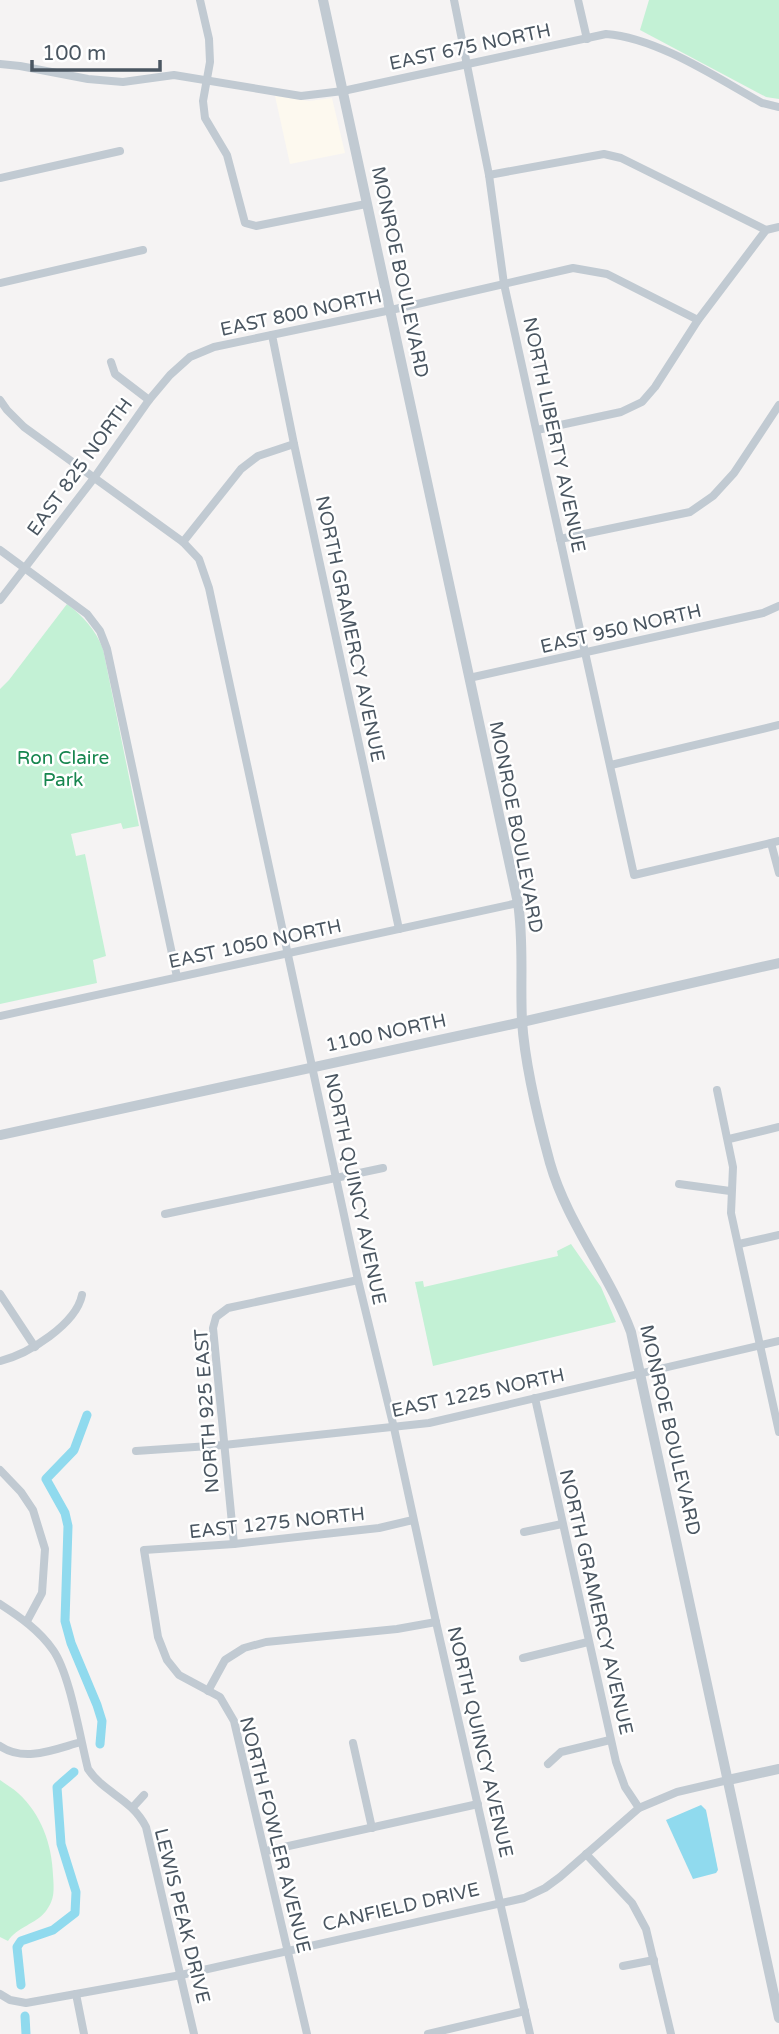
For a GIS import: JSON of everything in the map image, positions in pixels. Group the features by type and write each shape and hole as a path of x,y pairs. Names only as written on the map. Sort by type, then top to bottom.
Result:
{"street":[{"path":"200,0 209,39 210,62 203,101 205,118 232,168 245,223 256,226 366,204"},
{"name":"MONROE BOULEVARD","path":"323,0 518,903 522,928 522,1022 551,1164 569,1212 621,1305 631,1332 779,2018"},
{"name":"NORTH LIBERTY AVENUE","path":"454,0 489,175 504,284 634,875 775,842"},
{"path":"578,0 587,38"},
{"name":"EAST 675 NORTH","path":"0,64 123,82 174,75 300,96 343,91 606,34 626,36 648,43 762,103 779,107"},
{"path":"0,178 120,151"},
{"path":"489,175 604,154 621,158 766,230 779,227"},
{"path":"537,430 621,412 642,401 655,387 698,320 766,230"},
{"path":"0,283 143,250"},
{"name":"EAST 800 NORTH","path":"190,357 214,346 391,310 573,268 607,274 698,320"},
{"name":"NORTH GRAMERCY AVENUE","path":"272,335 399,929"},
{"name":"EAST 825 NORTH","path":"0,600 94,478 149,400 190,357"},
{"path":"111,362 115,374 149,400"},
{"name":"NORTH QUINCY AVENUE","path":"0,400 24,427 183,542 199,559 209,588 358,1280 394,1427 530,2034"},
{"path":"560,539 690,512 713,496 734,473 779,405"},
{"path":"183,542 241,469 258,456 294,444"},
{"path":"0,550 87,614 100,631 107,649 177,977"},
{"name":"EAST 950 NORTH","path":"469,678 763,613 779,606"},
{"path":"611,765 779,725"},
{"path":"775,842 779,873"},
{"name":"EAST 1050 NORTH","path":"0,1016 518,903"},
{"name":"1100 NORTH","path":"0,1135 522,1022 779,963"},
{"path":"718,1090 733,1167 731,1213 779,1432"},
{"path":"729,1139 779,1127"},
{"path":"165,1214 383,1168"},
{"path":"679,1184 730,1191"},
{"path":"739,1244 779,1235"},
{"name":"NORTH 925 EAST","path":"234,1544 213,1328 216,1317 228,1308 358,1280"},
{"path":"0,1294 35,1347"},
{"path":"0,1361 14,1358 35,1347 79,1308 82,1294"},
{"name":"EAST 1225 NORTH","path":"136,1451 224,1445 429,1423 779,1341"},
{"name":"NORTH GRAMERCY AVENUE","path":"535,1398 610,1740 625,1787 639,1808"},
{"path":"0,1470 21,1492 33,1510 45,1549 42,1594 27,1621"},
{"name":"EAST 1275 NORTH","path":"144,1550 234,1544 379,1528 413,1520"},
{"path":"524,1532 562,1524"},
{"name":"NORTH FOWLER AVENUE","path":"144,1550 158,1637 167,1660 180,1675 220,1697 234,1721 307,2034"},
{"name":"LEWIS PEAK DRIVE","path":"0,1604 27,1621 54,1652 64,1674 88,1769 96,1781 133,1807 146,1827 194,2034"},
{"path":"208,1691 225,1660 244,1648 266,1642 397,1629 436,1622"},
{"path":"523,1658 589,1642"},
{"path":"548,1764 561,1752 610,1740"},
{"path":"0,1746 19,1754 33,1755 81,1742"},
{"path":"353,1743 372,1828"},
{"name":"CANFIELD DRIVE","path":"0,1994 10,2000 26,2003 181,1975 524,1898 545,1888 639,1808 677,1792 779,1769"},
{"path":"133,1807 144,1795"},
{"path":"266,1852 478,1804"},
{"path":"586,1854 632,1903 646,1929 671,2034"},
{"path":"623,1966 654,1960"},
{"path":"76,1994 84,2034"},
{"path":"428,2034 525,2011"}],"shaded area":[{"path":"275,96 309,101 332,98 345,153 290,164"}],"green space":[{"path":"649,0 779,0 779,99 766,97 640,30"},
{"name":"Ron Claire Park","path":"67,604 88,624 103,649 139,826 123,829 121,823 71,834 76,856 85,854 106,956 93,960 97,983 0,1004 0,689"},
{"path":"571,1244 601,1287 616,1322 433,1366 415,1282 423,1281 424,1287 558,1256 557,1251"},
{"path":"0,1780 26,1801 44,1830 52,1863 54,1890 46,1911 16,1932 8,1941 0,1937"}],"water":[{"path":"701,1805 706,1810 718,1870 716,1873 693,1879 666,1820"}],"waterway":[{"path":"87,1415 74,1450 46,1479 65,1513 68,1526 65,1621 102,1721 100,1744"},
{"path":"21,1985 17,1947 21,1941 53,1930 75,1913 76,1892 61,1844 57,1787 74,1772"},
{"path":"25,2016 26,2034"}]}
